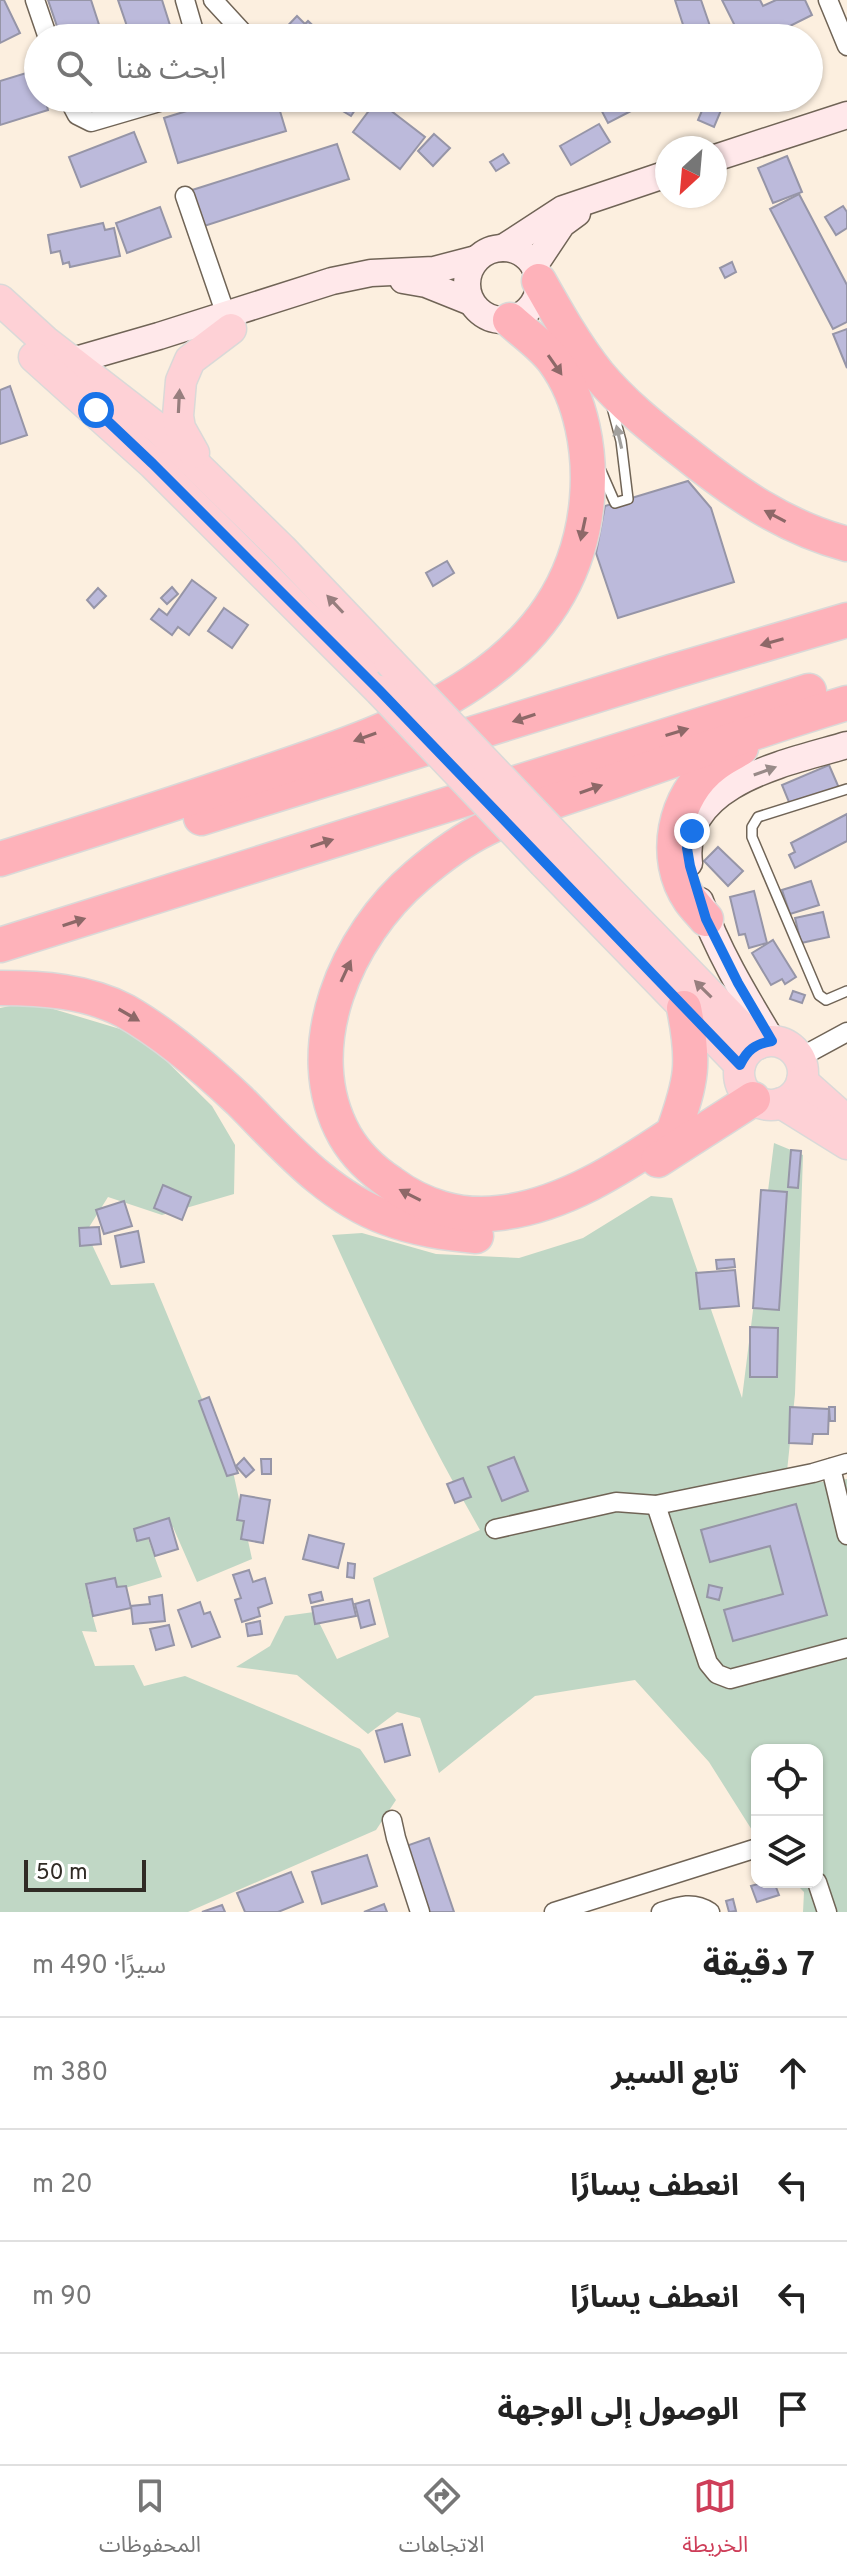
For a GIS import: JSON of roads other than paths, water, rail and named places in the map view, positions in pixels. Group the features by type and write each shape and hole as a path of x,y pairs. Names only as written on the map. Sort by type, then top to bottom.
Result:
{"highway":[{"path":"537,274 566,329 605,381 641,418 732,490 800,529 847,544"},
{"path":"0,859 167,807 382,731 436,706 476,682 507,658 538,626 552,608 570,573 582,535 588,468 581,424 567,383 553,359 510,320"},
{"path":"0,878 318,784 671,672 847,620"},
{"path":"0,945 847,680"},
{"path":"757,1072 673,1133 582,1188 533,1206 499,1213 471,1214 446,1211 406,1194 366,1164 345,1137 333,1110 326,1070 328,1028 341,982 376,917 414,878 440,857 486,828 847,703"},
{"path":"706,919 689,898 678,871 673,841 681,809 697,782 714,765 783,723"},
{"path":"0,988 43,988 87,997 123,1010 209,1072 310,1170 342,1194 384,1217 424,1230 492,1236 525,1231 563,1218 600,1197 757,1072"},
{"path":"673,1133 690,1082 690,1041 684,1008"}],"main road":[{"path":"0,300 153,464 380,691 552,852 757,1072 798,1091 800,1069"},
{"path":"204,473 180,428 178,392 190,360 229,322"},
{"path":"0,326 160,430 282,549 389,661 684,1008 847,1144"},
{"path":"757,1072 792,1049 800,1069 847,1121"}],"street":[{"path":"35,0 43,24"},
{"path":"185,0 192,24"},
{"path":"213,0 235,24"},
{"path":"828,0 847,46"},
{"path":"75,112 91,122 125,112"},
{"path":"727,154 847,115"},
{"path":"229,322 351,277 434,270 476,259 488,251 503,248 563,209 655,178"},
{"path":"185,196 229,322"},
{"path":"66,370 373,282 410,280 471,302 487,317 510,320 524,314 534,303 537,274 562,224 591,200"},
{"path":"503,248 524,255 537,274"},
{"path":"471,302 467,280 476,259"},
{"path":"757,1072 738,983 706,919 687,848 698,820 713,799 741,780 847,745"},
{"path":"800,1069 847,1032"},
{"path":"495,1529 609,1503 623,1501 656,1505 839,1465 847,1535"},
{"path":"656,1505 708,1663 717,1674 730,1679 847,1648"},
{"path":"392,1820 420,1912"},
{"path":"554,1912 751,1850"},
{"path":"819,1888 827,1912"},
{"path":"661,1912 684,1904 702,1906 710,1912"}],"lane":[{"path":"581,424 615,503 628,499 621,441 605,381"},
{"path":"847,789 758,817 752,827 752,837 819,995 826,1000 847,991"}]}
